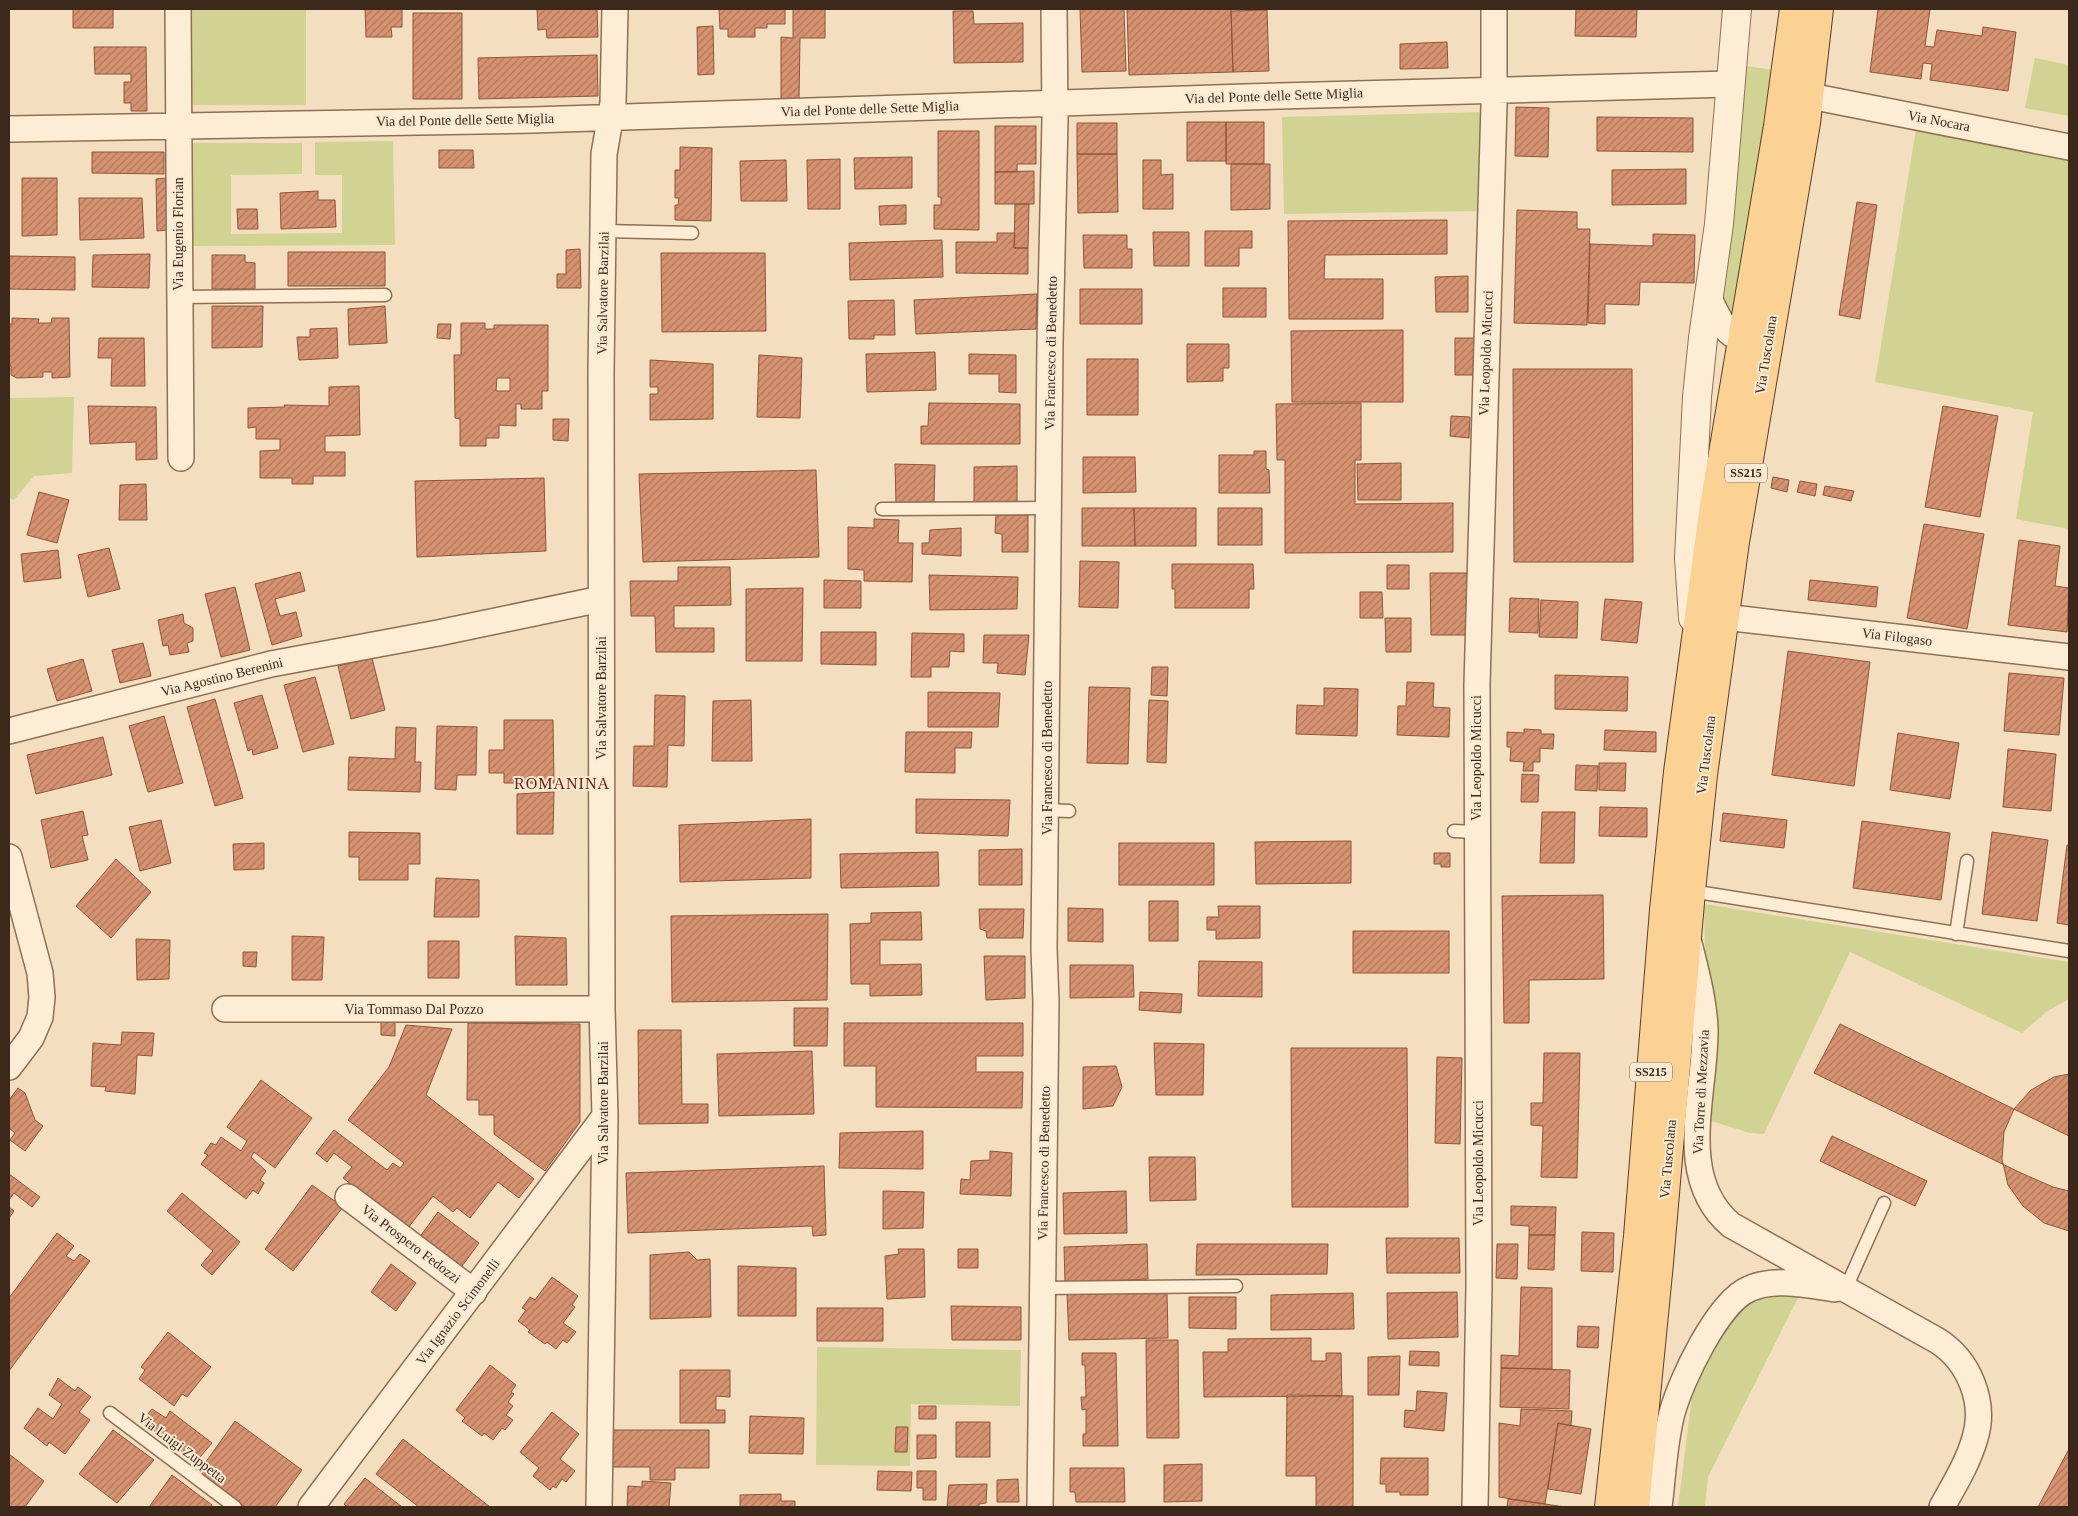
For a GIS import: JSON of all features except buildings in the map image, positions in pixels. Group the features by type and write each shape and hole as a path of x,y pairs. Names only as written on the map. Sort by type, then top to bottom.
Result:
{"main road":[{"name":"Via Tuscolana","path":"1609,1507 1638,1236 1664,910 1678,772 1713,513 1785,85 1794,9"},
{"name":"Via Tuscolana","path":"1635,1507 1703,775 1724,617 1810,96 1819,9"}],"street":[{"name":"Via Eugenio Florian","path":"178,9 181,458"},
{"name":"Via Salvatore Barzilai","path":"599,1507 605,1116 602,1009 601,373 604,154 611,117 616,9"},
{"name":"Via Francesco di Benedetto","path":"1040,1507 1042,1288 1058,810 1048,508 1055,104 1054,9"},
{"name":"Via Leopoldo Micucci","path":"1474,1507 1479,1286 1465,832 1477,684 1494,9"},
{"name":"Via Tuscolana","path":"1695,637 1689,548 1697,397 1702,338 1719,224 1737,9"},
{"name":"Via del Ponte delle Sette Miglia","path":"9,128 611,117 1730,84"},
{"name":"Via Nocara","path":"1810,96 2069,147"},
{"path":"1709,298 1725,328 1735,336 1743,338 1759,334 1771,326"},
{"name":"Via Agostino Berenini","path":"9,731 263,666 438,633 601,598"},
{"name":"Via Filogaso","path":"1724,617 2069,657"},
{"path":"9,857 38,968 42,997 40,1017 34,1033 26,1047 9,1067"},
{"name":"Via Torre di Mezzavia","path":"1688,938 1700,986 1704,1018 1704,1063 1696,1147 1700,1173 1707,1195 1714,1208 1731,1225 1845,1290 1919,1329 1948,1347 1962,1362 1971,1380 1978,1413 1976,1437 1968,1459 1942,1507"},
{"name":"Via Tommaso Dal Pozzo","path":"225,1009 602,1009"},
{"name":"Via Ignazio Scimonelli","path":"311,1507 605,1116"},
{"name":"Via Prospero Fedozzi","path":"348,1197 474,1292"},
{"name":"Via Torre di Mezzavia","path":"1660,1507 1672,1412 1701,1347 1725,1307 1740,1293 1764,1284 1807,1285 1845,1290"}],"lane":[{"path":"604,231 692,233"},
{"path":"179,297 385,295"},
{"path":"882,510 1048,508"},
{"path":"1956,934 1968,861"},
{"path":"1691,891 2069,952"},
{"path":"1845,1290 1884,1203"},
{"path":"1042,1288 1236,1286"},
{"name":"Via Luigi Zuppetta","path":"110,1413 235,1507"}],"green space":[{"path":"191,9 306,9 306,105 192,105"},
{"path":"2035,58 2069,65 2069,116 2025,108"},
{"path":"1746,66 1774,70 1735,322 1725,308 1724,297"},
{"path":"1482,112 1479,211 1284,214 1282,117"},
{"path":"1916,129 2069,160 2069,529 2016,519 2033,412 1875,382"},
{"path":"393,141 395,245 184,246 183,143 302,143 302,174 231,175 231,234 342,233 342,175 315,175 315,142"},
{"path":"74,397 72,473 34,476 14,500 9,498 9,398"},
{"path":"1704,904 2069,962 2069,999 2046,1012 2022,1033 1850,952 1764,1134 1750,1133 1708,1120"},
{"path":"1764,1293 1799,1296 1708,1477 1705,1507 1678,1507 1692,1395 1711,1350 1734,1308"},
{"path":"817,1347 1021,1350 1020,1406 911,1404 910,1466 816,1465","holes":["896,1427 908,1428 907,1452 895,1452"]}],"district":[{"name":"ROMANINA","path":"562,783"}]}
